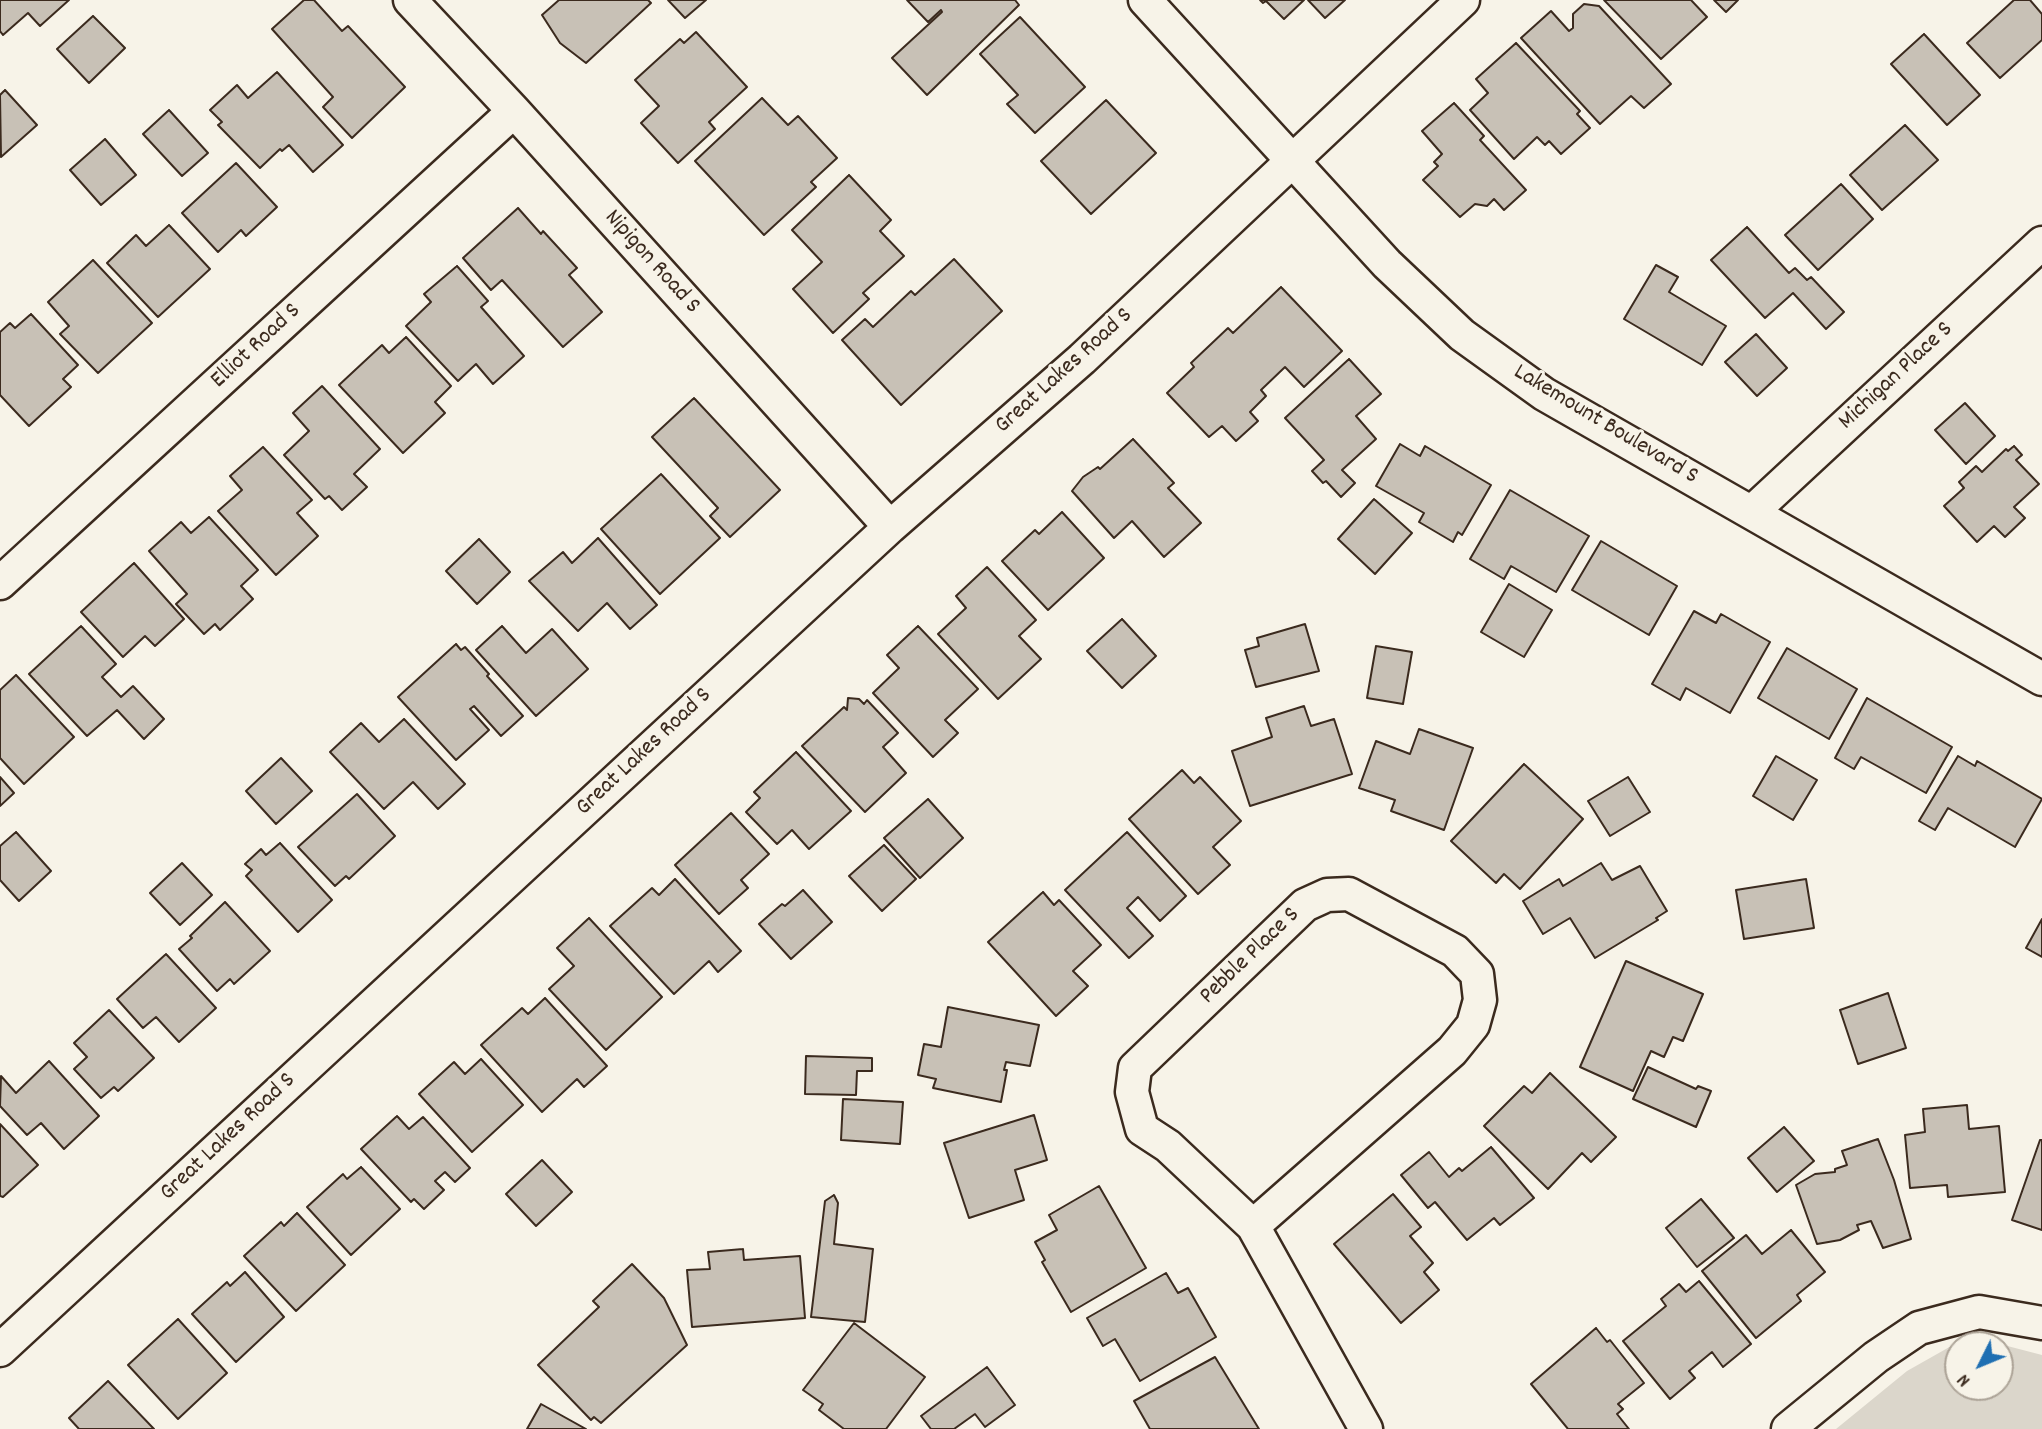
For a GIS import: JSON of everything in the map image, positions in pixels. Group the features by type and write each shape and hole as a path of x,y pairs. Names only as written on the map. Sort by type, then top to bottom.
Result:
{"street":[{"name":"Nipigon Road S","path":"410,0 514,111 890,527"},
{"name":"Lakemount Boulevard S","path":"1145,0 1387,264 1462,335 1544,394 2042,679"},
{"name":"Great Lakes Road S","path":"0,1350 890,527 1082,359 1463,0"},
{"name":"Elliot Road S","path":"0,583 514,111"},
{"name":"Michigan Place S","path":"1752,512 2042,243"},
{"name":"Pebble Place S","path":"1253,1226 1452,1051 1473,1025 1480,1000 1477,974 1462,958 1455,951 1349,894 1327,895 1305,905 1135,1068 1132,1092 1142,1129 1168,1146 1253,1226 1366,1429"},
{"path":"1788,1429 1876,1357 1919,1328 1979,1312 2042,1323"}],"shaded area":[{"path":"2014,1348 2042,1355 2042,1429 1836,1429 1907,1371 1944,1350 1944,1401 2014,1401"}],"building":[{"path":"0,0 69,0 40,26 28,13 3,35 0,31"},
{"path":"304,0 314,0 342,31 348,26 405,87 352,138 323,107 333,97 272,29"},
{"path":"559,0 648,0 651,3 586,63 560,43 542,15"},
{"path":"668,0 706,0 685,18"},
{"path":"907,0 1015,0 1019,5 927,95 892,58 942,12 941,10 928,22"},
{"path":"1260,0 1304,0 1284,19 1266,1 1263,3"},
{"path":"1308,0 1345,0 1325,18"},
{"path":"1604,0 1691,0 1707,17 1661,59"},
{"path":"1714,0 1738,0 1726,12"},
{"path":"2014,0 2030,0 2042,14 2042,40 2000,78 1967,43"},
{"path":"1584,4 1599,6 1671,84 1644,108 1631,96 1600,124 1521,38 1551,11 1569,31 1573,28 1573,14"},
{"path":"93,16 125,48 89,83 57,49"},
{"path":"1020,17 1085,87 1035,133 1007,104 1018,95 980,54"},
{"path":"696,32 747,87 709,122 715,129 678,163 641,123 659,106 635,80 680,39 684,43"},
{"path":"1924,34 1980,95 1947,125 1891,64"},
{"path":"1516,43 1580,111 1577,114 1590,128 1561,154 1549,141 1545,145 1537,137 1514,159 1470,110 1488,93 1476,79"},
{"path":"277,72 343,145 313,172 289,145 282,151 280,149 260,168 218,125 222,122 210,110 237,85 248,98"},
{"path":"5,90 37,125 1,157 0,95"},
{"path":"762,98 788,125 798,116 837,158 811,182 816,187 764,235 695,161"},
{"path":"1106,100 1156,153 1091,214 1041,161"},
{"path":"1454,103 1484,136 1480,140 1526,190 1504,210 1494,199 1487,206 1475,204 1460,217 1423,180 1438,166 1434,162 1442,154 1422,131"},
{"path":"169,110 208,153 182,176 143,134"},
{"path":"1905,125 1938,160 1882,210 1850,175"},
{"path":"105,139 136,175 101,205 70,170"},
{"path":"236,163 277,207 246,236 241,230 218,252 182,213"},
{"path":"849,175 891,220 880,231 904,256 863,293 869,299 833,333 793,289 822,262 792,230"},
{"path":"1841,184 1873,219 1818,270 1785,235"},
{"path":"518,208 577,268 569,275 602,312 563,347 502,280 491,290 463,258"},
{"path":"169,225 210,269 158,317 107,263 136,235 146,246"},
{"path":"1747,227 1789,273 1795,268 1807,280 1811,277 1844,312 1826,329 1793,293 1765,318 1711,260"},
{"path":"954,259 1002,311 901,405 842,340 865,319 873,327 911,291 915,295"},
{"path":"93,260 152,323 98,373 60,334 69,326 48,302"},
{"path":"1656,265 1678,277 1669,292 1726,326 1702,365 1624,319"},
{"path":"457,266 488,301 481,307 524,356 493,384 476,364 458,381 406,326 431,302 424,294"},
{"path":"1281,287 1342,351 1304,387 1285,367 1261,390 1266,396 1250,412 1258,421 1236,441 1222,426 1209,437 1167,393 1194,367 1191,363 1228,328 1233,333"},
{"path":"31,314 78,365 63,379 71,387 29,426 0,395 0,332 10,323 15,328"},
{"path":"1756,334 1787,368 1757,396 1725,362"},
{"path":"406,337 451,386 435,402 445,413 403,453 339,385 382,345 389,353"},
{"path":"1349,359 1381,394 1356,416 1376,439 1342,470 1355,483 1341,497 1312,471 1324,460 1285,418"},
{"path":"322,386 380,449 354,474 367,487 342,510 329,496 325,499 284,455 309,431 293,413"},
{"path":"694,398 780,490 730,537 710,516 718,508 652,437"},
{"path":"1965,403 1995,436 1966,464 1935,430"},
{"path":"1133,439 1174,483 1168,488 1201,523 1164,557 1132,521 1114,538 1072,491 1083,477 1098,467 1100,469"},
{"path":"1400,444 1420,456 1425,446 1491,485 1462,535 1458,532 1453,542 1419,522 1424,513 1376,486"},
{"path":"2014,446 2022,455 2016,460 2039,484 2014,507 2025,518 2005,537 1994,526 1977,542 1944,506 1964,488 1959,482 1976,466 1982,472 2006,449 2008,451"},
{"path":"263,447 312,500 297,513 318,536 276,575 218,511 242,490 230,476"},
{"path":"661,474 720,538 660,594 601,529"},
{"path":"1510,490 1589,536 1556,592 1511,566 1504,579 1470,559"},
{"path":"1374,499 1412,533 1375,574 1338,539"},
{"path":"1062,512 1104,558 1048,610 1002,561 1035,530 1039,534"},
{"path":"209,517 258,570 241,586 253,599 220,630 215,624 204,634 176,604 187,594 149,551 181,522 191,533"},
{"path":"598,538 657,605 630,629 607,603 578,631 529,581 563,552 572,563"},
{"path":"479,539 510,572 477,604 446,571"},
{"path":"1601,541 1677,586 1649,635 1572,590"},
{"path":"134,563 184,619 155,646 145,636 123,657 81,612"},
{"path":"987,567 1036,620 1019,636 1041,659 998,699 938,634 966,608 956,596"},
{"path":"1509,584 1552,610 1524,657 1481,632"},
{"path":"1694,611 1716,623 1721,614 1770,642 1730,713 1686,688 1680,700 1652,684"},
{"path":"1122,619 1156,656 1122,688 1087,651"},
{"path":"1305,624 1319,671 1256,687 1245,650 1259,646 1257,638"},
{"path":"81,626 116,664 102,677 121,697 133,686 164,719 144,739 117,710 87,736 29,674"},
{"path":"502,626 526,653 552,629 588,669 536,716 476,650"},
{"path":"918,626 978,689 945,720 958,733 933,757 873,693 899,668 887,655"},
{"path":"456,644 461,650 465,647 523,716 501,736 474,706 470,709 489,730 456,760 398,697"},
{"path":"1376,646 1412,652 1403,704 1367,698"},
{"path":"1787,648 1857,689 1829,739 1758,698"},
{"path":"16,675 74,737 24,784 0,758 0,690"},
{"path":"848,698 859,699 864,704 867,700 898,733 883,747 906,773 865,812 802,746 844,707 847,710"},
{"path":"1867,698 1952,747 1926,793 1861,757 1854,769 1835,758"},
{"path":"1304,706 1311,726 1334,719 1352,774 1250,806 1232,751 1272,737 1266,718"},
{"path":"404,719 465,784 438,809 413,782 384,809 330,752 361,723 379,742"},
{"path":"1419,729 1473,748 1444,830 1391,811 1395,800 1359,788 1376,741 1410,754"},
{"path":"796,752 851,811 809,849 792,830 777,844 746,812 760,798 754,792"},
{"path":"1776,756 1817,780 1793,820 1753,796"},
{"path":"1958,756 1975,766 1977,761 2042,799 2015,847 1948,808 1935,830 1919,821"},
{"path":"281,758 312,791 276,824 246,791"},
{"path":"1524,764 1583,819 1520,889 1504,874 1496,883 1451,841"},
{"path":"1182,770 1194,783 1200,777 1241,821 1213,847 1230,865 1198,894 1129,819"},
{"path":"0,777 14,793 0,806"},
{"path":"1628,777 1650,812 1610,836 1588,801"},
{"path":"357,794 395,836 349,879 346,876 335,886 298,847"},
{"path":"928,799 963,838 920,878 884,838"},
{"path":"731,813 769,854 741,880 748,888 719,914 675,865"},
{"path":"16,832 51,871 19,901 0,880 0,846"},
{"path":"1127,832 1186,896 1160,921 1138,897 1127,908 1153,936 1129,958 1065,890"},
{"path":"280,843 332,900 298,932 246,876 252,870 245,864 261,849 266,855"},
{"path":"884,845 916,879 882,911 849,876"},
{"path":"182,863 212,895 180,925 150,893"},
{"path":"1601,863 1612,880 1640,866 1667,911 1656,918 1658,920 1595,958 1570,918 1543,934 1523,901 1559,879 1563,886"},
{"path":"675,879 741,951 718,972 709,961 674,994 610,926 652,888 659,895"},
{"path":"1806,879 1814,928 1744,939 1736,890"},
{"path":"803,890 832,922 791,959 759,924"},
{"path":"1043,892 1054,905 1059,900 1101,945 1073,971 1088,986 1056,1016 988,942"},
{"path":"225,902 270,951 234,984 230,979 217,991 179,949"},
{"path":"589,918 662,997 606,1050 549,989 574,966 557,948"},
{"path":"2042,919 2042,957 2026,948"},
{"path":"166,954 216,1008 179,1042 156,1017 143,1028 117,999"},
{"path":"1626,961 1703,994 1683,1041 1673,1037 1664,1057 1651,1051 1633,1091 1580,1067"},
{"path":"1888,993 1906,1048 1858,1064 1840,1010"},
{"path":"545,998 607,1066 584,1087 577,1079 542,1112 481,1045 522,1008 528,1014"},
{"path":"948,1007 1039,1025 1030,1066 1006,1062 1001,1102 933,1088 936,1079 918,1075 924,1044 941,1047"},
{"path":"109,1010 154,1058 118,1091 114,1087 101,1098 74,1069 87,1057 74,1043"},
{"path":"806,1056 872,1058 872,1071 857,1071 856,1095 805,1094"},
{"path":"481,1059 523,1105 472,1152 419,1094 454,1062 465,1074"},
{"path":"49,1061 99,1116 64,1149 41,1123 27,1135 0,1106 1,1076 16,1093"},
{"path":"1648,1067 1696,1089 1698,1086 1711,1091 1696,1127 1633,1099"},
{"path":"1550,1073 1616,1137 1591,1162 1582,1153 1548,1189 1484,1126 1524,1086 1532,1093"},
{"path":"843,1099 903,1102 900,1144 841,1140"},
{"path":"1967,1105 1969,1129 1999,1126 2005,1192 1948,1197 1947,1185 1910,1188 1905,1135 1925,1132 1923,1109"},
{"path":"1034,1115 1047,1160 1015,1170 1024,1200 969,1218 944,1143"},
{"path":"397,1116 409,1129 423,1117 470,1168 455,1182 445,1172 435,1181 444,1190 424,1209 414,1199 411,1202 361,1149"},
{"path":"0,1124 38,1165 3,1197 0,1196"},
{"path":"1784,1127 1814,1161 1777,1192 1748,1158"},
{"path":"1878,1139 1894,1180 1911,1239 1883,1248 1871,1221 1857,1225 1859,1230 1840,1240 1817,1244 1796,1185 1815,1174 1835,1172 1835,1169 1847,1165 1842,1151"},
{"path":"2042,1140 2042,1230 2012,1220"},
{"path":"1491,1147 1534,1198 1500,1225 1494,1218 1467,1240 1435,1202 1428,1208 1401,1175 1429,1152 1449,1177 1459,1168 1462,1171"},
{"path":"542,1160 572,1192 536,1226 506,1194"},
{"path":"361,1167 400,1209 351,1255 307,1207 343,1174 347,1179"},
{"path":"1099,1186 1146,1268 1071,1312 1042,1262 1045,1260 1035,1242 1057,1230 1049,1215"},
{"path":"1393,1194 1421,1227 1410,1236 1433,1263 1424,1272 1439,1290 1401,1323 1334,1244"},
{"path":"834,1195 838,1203 834,1244 873,1249 865,1322 811,1317 825,1201"},
{"path":"1701,1199 1734,1238 1697,1267 1666,1228"},
{"path":"297,1213 345,1265 296,1311 244,1256 281,1222 284,1226"},
{"path":"1791,1230 1825,1272 1797,1295 1801,1301 1756,1338 1702,1271 1746,1235 1762,1254"},
{"path":"743,1249 744,1260 800,1256 805,1318 692,1327 687,1270 710,1269 708,1252"},
{"path":"632,1264 664,1298 687,1345 601,1423 594,1417 591,1420 538,1365 599,1307 593,1301"},
{"path":"245,1272 284,1317 236,1362 192,1314 227,1282 230,1286"},
{"path":"1166,1273 1178,1293 1188,1288 1216,1337 1140,1381 1115,1339 1103,1346 1087,1318"},
{"path":"1699,1281 1751,1344 1723,1367 1712,1352 1689,1371 1695,1378 1670,1399 1623,1341 1666,1306 1661,1299 1679,1284 1686,1292"},
{"path":"178,1319 227,1373 178,1419 128,1365"},
{"path":"854,1323 925,1377 886,1429 844,1429 819,1410 823,1404 803,1390"},
{"path":"1596,1328 1607,1342 1610,1340 1644,1383 1618,1404 1623,1409 1617,1414 1629,1429 1568,1429 1531,1384"},
{"path":"1215,1357 1259,1429 1150,1429 1134,1401"},
{"path":"987,1367 1015,1405 985,1427 975,1414 954,1429 931,1429 921,1416"},
{"path":"108,1381 154,1429 79,1429 69,1418"},
{"path":"541,1404 586,1429 527,1429"}]}
